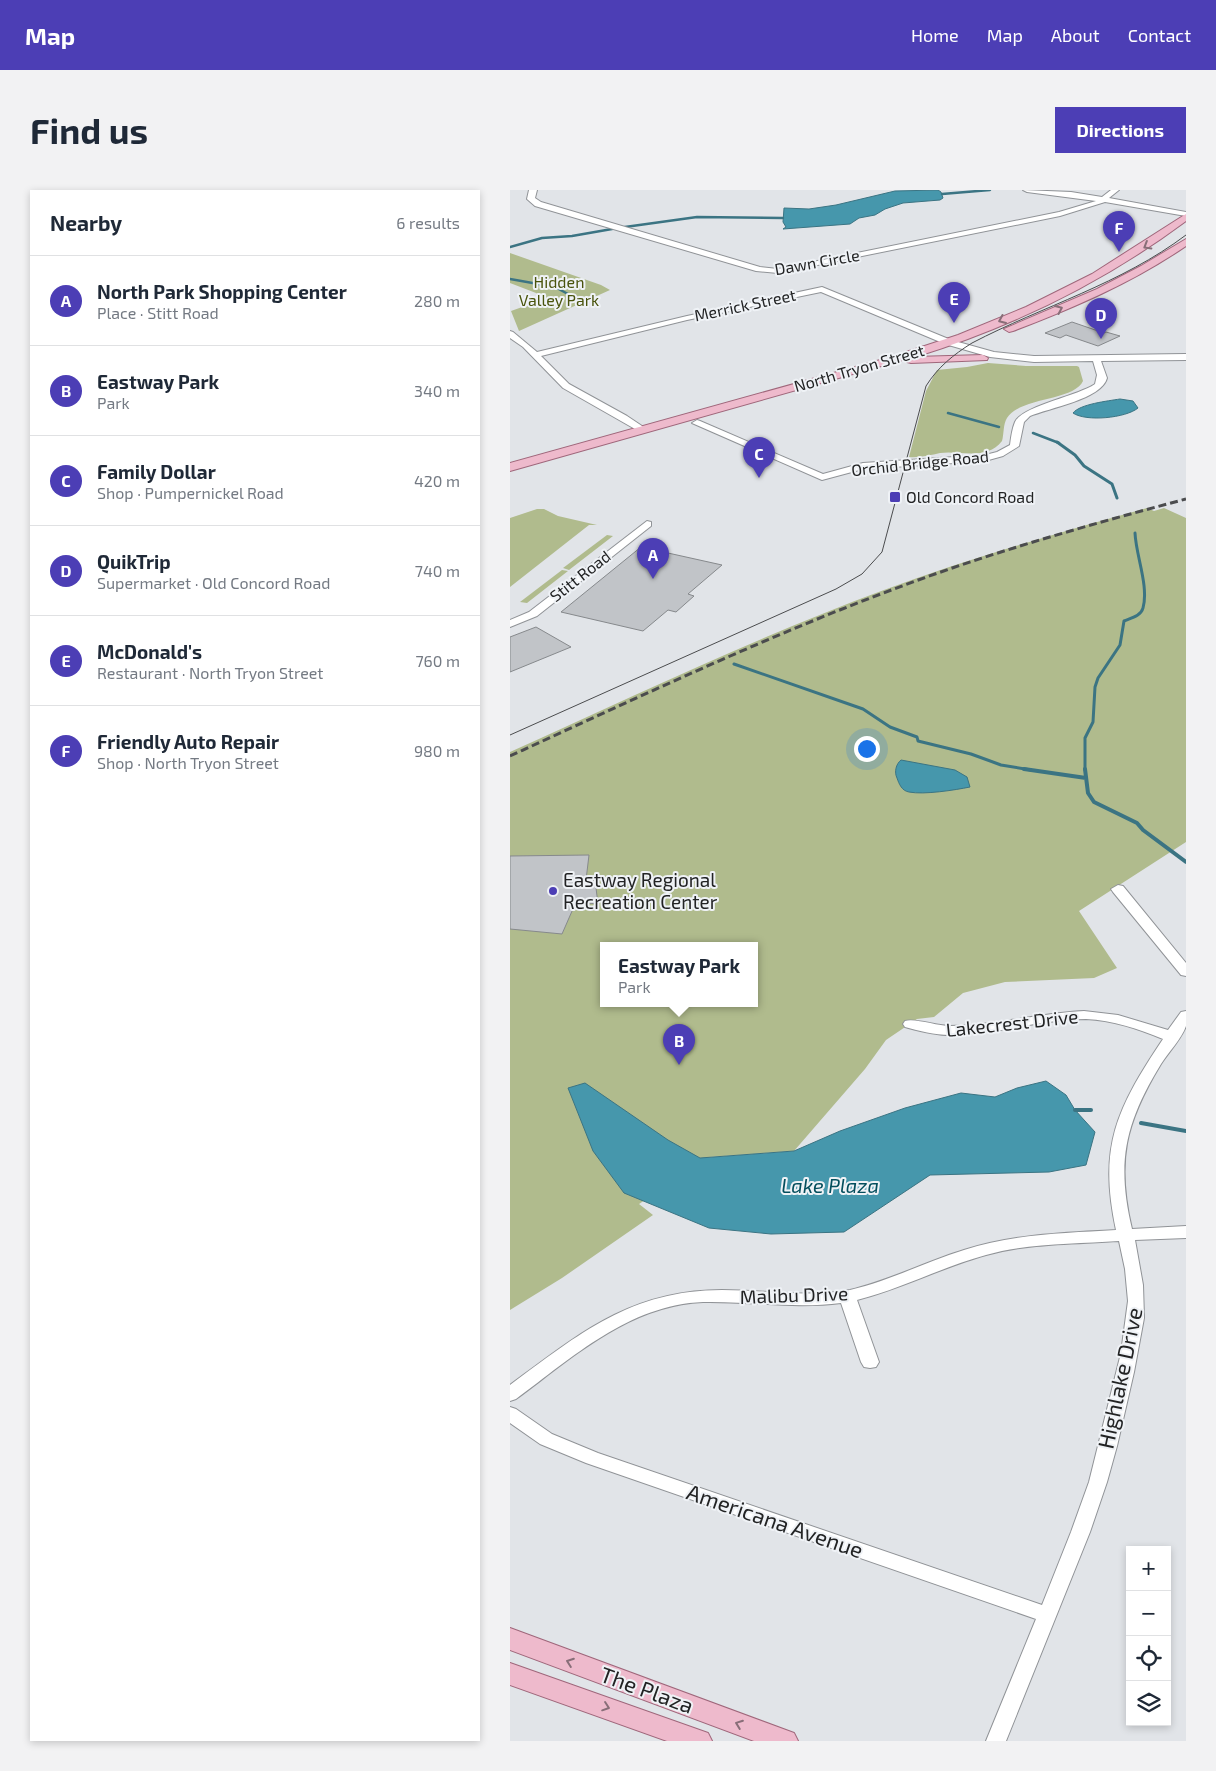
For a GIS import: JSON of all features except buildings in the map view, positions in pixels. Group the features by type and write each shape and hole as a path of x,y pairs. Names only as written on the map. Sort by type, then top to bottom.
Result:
{"main road":[{"name":"North Tryon Street","path":"510,467 868,366 957,345 1000,321 1105,272 1156,241 1186,216"},
{"name":"North Tryon Street","path":"510,478 911,360 1042,316 1128,278 1186,242"},
{"path":"911,360 983,358"},
{"path":"580,457 637,436 642,430"},
{"name":"The Plaza","path":"510,1639 784,1741"},
{"name":"The Plaza","path":"510,1674 699,1741"}],"street":[{"name":"Dawn Circle","path":"533,190 531,199 538,204 753,268 773,271 1060,214 1104,200 1115,190"},
{"path":"1027,190 1070,194 1186,216"},
{"name":"Merrick Street","path":"535,355 687,318 822,289 957,345"},
{"path":"510,334 525,344 553,376 566,387 607,410 616,412 642,430"},
{"path":"957,345 983,358 1028,363 1186,356"},
{"path":"957,345 1017,359 1092,360"},
{"path":"1080,395 1092,386 1092,360"},
{"name":"Orchid Bridge Road","path":"697,423 822,477 859,467 974,459 997,455 1015,444 1020,421 1025,415 1091,392 1101,384 1102,378 1092,360"},
{"path":"607,410 609,414 628,427 629,430 626,434"},
{"name":"Stitt Road","path":"510,624 537,610 647,524"},
{"path":"1118,889 1186,972"},
{"name":"Lakecrest Drive","path":"910,1024 930,1030 950,1032 1059,1016 1089,1015 1108,1017 1172,1037"},
{"name":"Highlake Drive","path":"996,1741 1070,1560 1097,1482 1133,1333 1136,1294 1135,1277 1116,1189 1115,1173 1119,1137 1125,1117 1141,1083 1186,1015"},
{"name":"Malibu Drive","path":"510,1394 612,1323 651,1305 682,1298 798,1300 847,1296 897,1282 948,1262 1003,1245 1186,1232"},
{"path":"847,1296 870,1362"},
{"name":"Americana Avenue","path":"510,1414 546,1439 592,1458 1047,1614"}],"green space":[{"name":"Hidden Valley Park","path":"510,253 601,285 610,290 519,331 511,311 542,300 536,293 510,283"},
{"path":"988,363 1026,366 1077,366 1083,381 1078,387 1069,392 1034,402 1014,411 1006,420 1002,441 989,451 981,453 948,452 921,457 909,457 926,391 937,370"},
{"path":"1147,508 1154,511 1164,508 1186,518 1186,842 1079,911 1117,968 1094,978 1005,982 963,993 934,1017 917,1019 886,1040 865,1069 794,1151 710,1157 639,1204 653,1215 562,1278 510,1310 510,752 789,627 884,590 1014,546"},
{"path":"537,509 544,509 558,516 597,525 589,525 510,587 510,518"},
{"path":"607,535 613,536 569,570 563,568"},
{"path":"562,570 568,571 527,603 520,602"}],"water":[{"path":"938,190 943,198 940,200 903,203 885,209 875,215 859,218 850,224 783,229 786,227 783,222 784,208 809,209 836,205 895,191"},
{"path":"1120,399 1133,401 1138,408 1125,414 1106,418 1079,416 1073,413 1088,405"},
{"path":"901,760 955,770 967,777 970,787 931,793 907,791 900,785 896,776 897,766"},
{"name":"Lake Plaza","path":"1046,1081 1066,1095 1075,1110 1095,1132 1086,1165 1049,1172 930,1175 844,1232 771,1234 709,1228 624,1193 593,1151 568,1088 585,1083 668,1140 700,1158 794,1151 840,1131 905,1108 961,1093 995,1097 1017,1088"}],"waterway":[{"path":"942,194 990,190"},
{"path":"625,227 697,217 783,218"},
{"path":"510,247 542,238 572,236 612,229"},
{"path":"510,279 555,287 579,300"},
{"path":"948,413 999,427"},
{"path":"1033,433 1058,442"},
{"path":"1058,442 1075,455 1084,466 1112,484 1117,498"},
{"path":"1085,769 1085,738 1093,722 1095,687 1098,678 1120,645 1124,621 1138,615 1143,608 1144,590 1135,533"},
{"path":"734,664 863,709 890,727 917,737 918,741 971,754 1001,765 1031,770"},
{"path":"1024,769 1086,778"},
{"path":"1085,769 1088,793 1094,802 1137,823 1143,830 1186,862"},
{"path":"1075,1110 1091,1110"},
{"path":"1141,1123 1186,1131"}],"tram line":[{"path":"510,735 836,589 862,574 882,552 926,386 941,367 972,343 1108,281 1161,252 1186,235"}],"railway":[{"path":"510,756 748,648 894,589 966,563 1039,540 1186,499"}],"place":[{"name":"Friendly Auto Repair","path":"1119,252"},
{"name":"McDonald's","path":"954,323"},
{"name":"QuikTrip","path":"1101,339"},
{"name":"Family Dollar","path":"759,478"},
{"name":"Old Concord Road","path":"895,497"},
{"name":"North Park Shopping Center","path":"653,579"},
{"name":"Eastway Regional Recreation Center","path":"553,891"},
{"name":"Eastway Park","path":"679,1065"}]}
